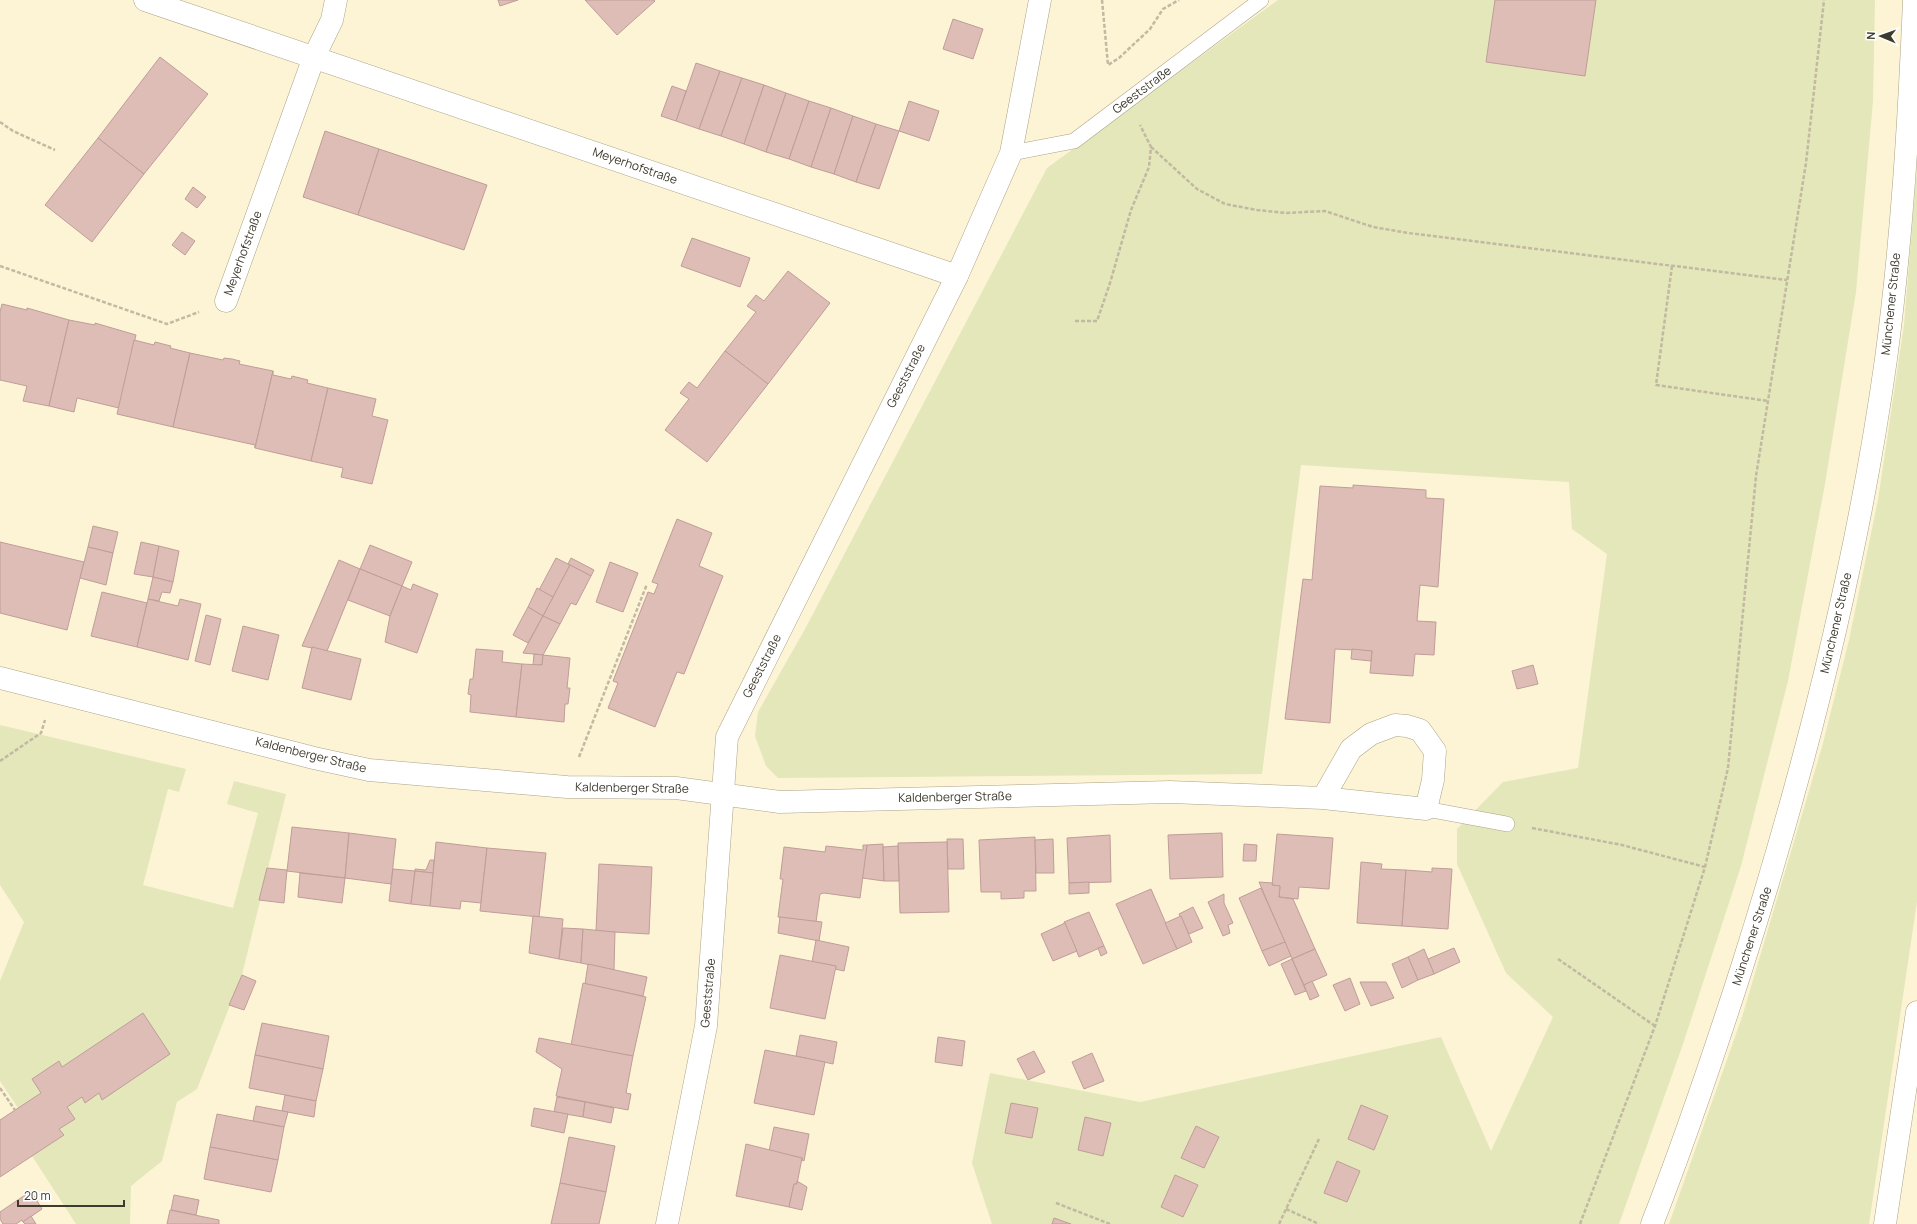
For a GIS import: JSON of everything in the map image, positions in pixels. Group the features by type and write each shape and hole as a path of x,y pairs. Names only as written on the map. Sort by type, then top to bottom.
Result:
{"main road":[{"name":"Meyerhofstraße","path":"145,0 957,276"},
{"path":"314,57 332,20 336,0"},
{"name":"Geeststraße","path":"667,1224 706,1026 726,737 957,276 1011,153 1040,0"},
{"name":"Münchener Straße","path":"1652,1224 1675,1165 1716,1047 1770,880 1801,769 1834,637 1862,499 1886,359 1909,127 1914,0"},
{"name":"Meyerhofstraße","path":"226,301 314,57"},
{"name":"Kaldenberger Straße","path":"0,678 314,758 369,770 567,787 676,788 780,802 1170,792 1323,798 1426,809"},
{"path":"1323,798 1350,749 1371,734 1394,725 1407,726 1420,730 1435,751 1433,780 1426,809"},
{"path":"1885,1224 1917,1012"}],"lane":[{"name":"Geeststraße","path":"1011,153 1074,141 1262,0"},
{"path":"1426,809 1507,824"}],"path":[{"path":"1102,0 1108,65 1119,58 1150,29 1164,10 1179,0"},
{"path":"1580,1224 1655,1026 1705,867 1728,768 1756,476 1806,164 1824,0"},
{"path":"1124,104 1138,122 1151,147 1197,189 1225,204 1257,210 1286,213 1325,211 1374,227 1408,233 1787,280"},
{"path":"0,122 13,131 55,150"},
{"path":"1075,321 1097,321 1110,283 1131,210 1148,167 1151,147"},
{"name":"Meyerhofstraße","path":"0,266 167,324 226,301"},
{"path":"1672,266 1656,385 1768,401"},
{"path":"567,787 647,584"},
{"path":"0,761 41,733 53,691"},
{"path":"1507,824 1622,845 1705,867"},
{"path":"1558,959 1655,1026"},
{"path":"0,1088 14,1110"},
{"path":"1279,1224 1319,1139"},
{"path":"1056,1204 1110,1224"},
{"path":"1286,1209 1318,1224"}],"green space":[{"path":"1278,0 1875,0 1873,101 1856,292 1825,484 1788,681 1741,866 1683,1044 1619,1224 992,1224 972,1163 990,1073 1140,1102 1441,1037 1491,1151 1553,1017 1506,973 1457,864 1457,829 1503,782 1578,768 1607,554 1572,529 1569,482 1301,465 1262,774 778,778 766,766 755,736 758,712 805,629 1047,168"},
{"path":"1917,167 1917,902 1869,1224 1669,1224 1742,1017 1822,747 1849,640 1878,500 1904,325"},
{"path":"0,725 186,769 179,792 168,789 143,885 233,908 258,813 227,804 234,781 286,794 242,975 197,1089 177,1102 162,1161 131,1186 130,1224 76,1224 32,1156 64,1135 59,1129 67,1107 82,1097 85,1103 99,1093 103,1099 170,1054 143,1013 62,1067 59,1061 32,1079 41,1093 18,1108 0,1081 0,981 24,922 0,885"}],"building":[{"path":"498,0 518,0 500,6"},
{"path":"585,0 654,0 655,1 617,35"},
{"path":"1495,0 1596,0 1585,76 1486,62"},
{"path":"953,19 983,29 973,59 943,49"},
{"path":"160,57 208,94 144,174 98,138"},
{"path":"696,63 720,71 699,129 676,121"},
{"path":"720,71 742,78 721,136 699,129"},
{"path":"742,78 764,85 744,144 721,136"},
{"path":"764,85 786,93 766,152 744,144"},
{"path":"672,86 686,91 676,121 661,116"},
{"path":"786,93 809,101 789,159 766,152"},
{"path":"809,101 831,108 811,167 789,159"},
{"path":"909,101 939,111 929,141 899,131"},
{"path":"831,108 853,116 834,174 811,167"},
{"path":"853,116 876,124 856,182 834,174"},
{"path":"876,124 899,131 879,189 856,182"},
{"path":"325,131 379,149 358,215 303,197"},
{"path":"98,138 144,174 92,242 45,205"},
{"path":"379,149 487,185 464,250 358,215"},
{"path":"193,187 206,197 197,208 185,199"},
{"path":"182,232 195,241 185,255 172,245"},
{"path":"692,238 750,258 740,287 681,266"},
{"path":"788,271 830,303 768,384 725,351 756,312 747,306 756,295 764,301"},
{"path":"2,304 27,310 27,308 69,320 49,406 23,401 27,386 0,380 0,312"},
{"path":"69,320 95,325 95,323 136,335 119,408 77,398 74,412 49,406"},
{"path":"134,340 154,345 155,342 171,346 170,348 190,353 173,427 117,414"},
{"path":"725,351 768,384 707,462 665,430 689,399 680,393 689,382 697,388"},
{"path":"190,353 223,360 224,358 232,359 240,361 239,364 273,371 255,448 255,445 173,427"},
{"path":"273,371 273,375 291,379 292,376 308,380 307,383 328,388 311,461 255,448"},
{"path":"328,388 376,399 372,416 388,420 372,484 341,477 343,468 311,461"},
{"path":"1353,485 1426,490 1426,498 1444,499 1438,587 1420,585 1417,621 1436,622 1434,655 1415,654 1413,676 1370,673 1372,651 1335,649 1330,723 1285,719 1303,579 1312,580 1320,486 1353,488"},
{"path":"677,519 712,533 699,566 723,576 684,674 677,672 655,727 608,708 618,683 613,681 648,592 654,594 658,584 652,582"},
{"path":"93,526 118,532 113,553 88,547"},
{"path":"0,542 84,562 67,630 0,613"},
{"path":"141,542 159,546 153,577 134,574"},
{"path":"370,545 412,562 402,586 360,569"},
{"path":"159,546 179,551 173,582 153,577"},
{"path":"88,547 113,553 106,585 80,578"},
{"path":"556,558 570,565 553,597 539,590"},
{"path":"571,558 594,570 591,576 568,564"},
{"path":"339,560 360,569 327,651 302,646"},
{"path":"610,562 638,573 623,612 596,602"},
{"path":"570,565 591,576 576,605 571,603 560,624 543,616"},
{"path":"360,569 402,586 390,616 348,600"},
{"path":"153,577 173,582 170,593 162,592 159,601 148,599"},
{"path":"413,584 438,594 417,653 385,642 390,616 402,586 411,590"},
{"path":"537,588 553,597 543,616 528,607"},
{"path":"102,592 147,603 137,647 91,636"},
{"path":"148,599 178,606 180,599 201,604 188,660 137,647"},
{"path":"528,607 543,616 528,643 513,635"},
{"path":"206,615 221,619 210,665 195,661"},
{"path":"543,616 560,624 543,655 523,653"},
{"path":"243,626 279,635 268,680 232,671"},
{"path":"312,647 361,659 351,700 302,688"},
{"path":"476,649 503,651 502,662 522,664 516,717 470,712 471,695 468,694 470,679 473,679"},
{"path":"1352,649 1372,651 1371,661 1351,659"},
{"path":"534,654 543,655 542,665 533,665"},
{"path":"543,655 570,658 567,688 570,688 568,704 565,704 564,722 516,717 522,664 542,665"},
{"path":"1533,665 1538,684 1517,689 1512,671"},
{"path":"292,827 349,833 345,878 287,871"},
{"path":"349,833 396,839 391,884 345,878"},
{"path":"1222,833 1223,877 1170,879 1168,835"},
{"path":"1277,834 1333,838 1329,889 1299,887 1298,899 1279,897 1280,886 1272,885"},
{"path":"1110,835 1111,882 1069,883 1067,838"},
{"path":"1035,837 1036,891 1024,891 1024,898 1001,899 1001,892 981,892 979,840"},
{"path":"947,839 963,839 964,869 948,869"},
{"path":"1053,839 1054,873 1036,873 1035,840"},
{"path":"436,842 487,848 481,903 461,901 460,909 430,906"},
{"path":"947,842 949,912 900,913 898,843"},
{"path":"883,844 884,881 862,878 867,845"},
{"path":"1244,844 1257,845 1256,861 1243,861"},
{"path":"863,845 867,845 860,898 824,893 820,894 816,922 778,917 783,879 780,879 784,847 825,852 826,846 863,850"},
{"path":"898,846 899,881 884,881 883,847"},
{"path":"487,848 546,853 539,917 480,911"},
{"path":"430,860 434,860 433,873 415,871 415,869 426,870"},
{"path":"1361,862 1382,864 1381,869 1406,870 1402,926 1357,923"},
{"path":"599,864 652,867 649,934 596,931"},
{"path":"267,868 287,870 284,903 259,900"},
{"path":"1432,868 1452,869 1448,929 1402,926 1406,870 1432,872"},
{"path":"393,869 415,871 411,904 389,901"},
{"path":"415,871 433,873 430,906 411,904"},
{"path":"300,873 345,878 342,903 298,897"},
{"path":"1089,882 1089,893 1069,894 1069,883"},
{"path":"1259,882 1273,883 1272,885 1280,886 1279,897 1293,899 1315,949 1292,959"},
{"path":"1261,888 1285,942 1262,951 1239,898"},
{"path":"1151,889 1177,949 1143,964 1116,904"},
{"path":"1224,894 1224,903 1233,923 1228,925 1230,933 1223,936 1208,902"},
{"path":"1193,907 1203,928 1189,934 1179,914"},
{"path":"1089,912 1104,946 1079,957 1064,922"},
{"path":"533,916 563,919 559,959 529,953"},
{"path":"1181,916 1192,942 1177,949 1165,923"},
{"path":"780,917 822,922 819,941 778,933"},
{"path":"1065,923 1077,951 1053,961 1041,934"},
{"path":"563,928 583,929 581,963 559,959"},
{"path":"583,929 615,932 614,970 581,963"},
{"path":"816,940 849,947 844,971 835,969 836,966 812,962"},
{"path":"1285,942 1291,956 1269,966 1262,951"},
{"path":"1104,946 1107,953 1101,956 1098,948"},
{"path":"1454,948 1460,962 1434,974 1428,959"},
{"path":"1315,949 1327,975 1304,985 1292,959"},
{"path":"1424,949 1434,974 1418,980 1408,957"},
{"path":"780,955 836,966 825,1019 770,1008"},
{"path":"1408,957 1418,980 1402,988 1392,964"},
{"path":"1292,959 1306,991 1295,995 1281,964"},
{"path":"588,964 647,977 643,996 585,984"},
{"path":"242,975 256,981 244,1010 229,1005"},
{"path":"1350,978 1360,1004 1345,1011 1333,985"},
{"path":"1312,981 1319,996 1310,1000 1304,985"},
{"path":"1360,982 1386,982 1394,998 1371,1006"},
{"path":"583,983 646,997 633,1056 571,1045"},
{"path":"143,1013 170,1054 102,1100 99,1093 85,1103 82,1097 67,1107 75,1119 59,1129 64,1135 0,1177 0,1120 41,1093 32,1079 59,1061 62,1067"},
{"path":"262,1023 329,1036 323,1069 255,1055"},
{"path":"800,1035 837,1042 833,1064 796,1056"},
{"path":"938,1037 965,1041 962,1066 935,1062"},
{"path":"539,1038 633,1056 626,1093 631,1094 628,1110 556,1096 562,1069 536,1052"},
{"path":"765,1050 825,1062 814,1115 754,1103"},
{"path":"1034,1051 1045,1072 1028,1080 1017,1059"},
{"path":"1092,1053 1104,1081 1084,1089 1072,1062"},
{"path":"255,1055 323,1069 316,1101 249,1088"},
{"path":"285,1095 316,1101 314,1117 282,1111"},
{"path":"557,1097 585,1102 583,1117 554,1112"},
{"path":"585,1102 614,1108 611,1123 583,1117"},
{"path":"1011,1103 1038,1108 1032,1138 1005,1133"},
{"path":"1361,1105 1388,1116 1374,1150 1348,1139"},
{"path":"256,1106 288,1112 284,1127 253,1121"},
{"path":"534,1108 568,1114 564,1133 531,1126"},
{"path":"217,1114 284,1127 278,1160 210,1147"},
{"path":"1085,1117 1111,1123 1103,1156 1078,1150"},
{"path":"1196,1126 1219,1137 1204,1168 1181,1158"},
{"path":"774,1127 809,1134 804,1161 802,1158 769,1151"},
{"path":"569,1137 615,1146 606,1192 560,1183"},
{"path":"746,1144 802,1158 797,1184 794,1184 789,1207 736,1196"},
{"path":"210,1147 278,1160 271,1192 204,1179"},
{"path":"1337,1161 1360,1171 1347,1202 1324,1193"},
{"path":"1175,1175 1198,1185 1183,1217 1161,1207"},
{"path":"797,1181 807,1187 802,1210 789,1207 794,1184 797,1184"},
{"path":"560,1183 606,1192 599,1224 551,1224"},
{"path":"31,1191 42,1209 23,1222 22,1220 16,1224 3,1224 0,1219 0,1212"},
{"path":"174,1195 199,1200 196,1215 171,1210"},
{"path":"170,1210 219,1220 219,1224 167,1224"},
{"path":"31,1216 36,1224 25,1224 23,1222"},
{"path":"1054,1218 1071,1224 1052,1224"}]}
